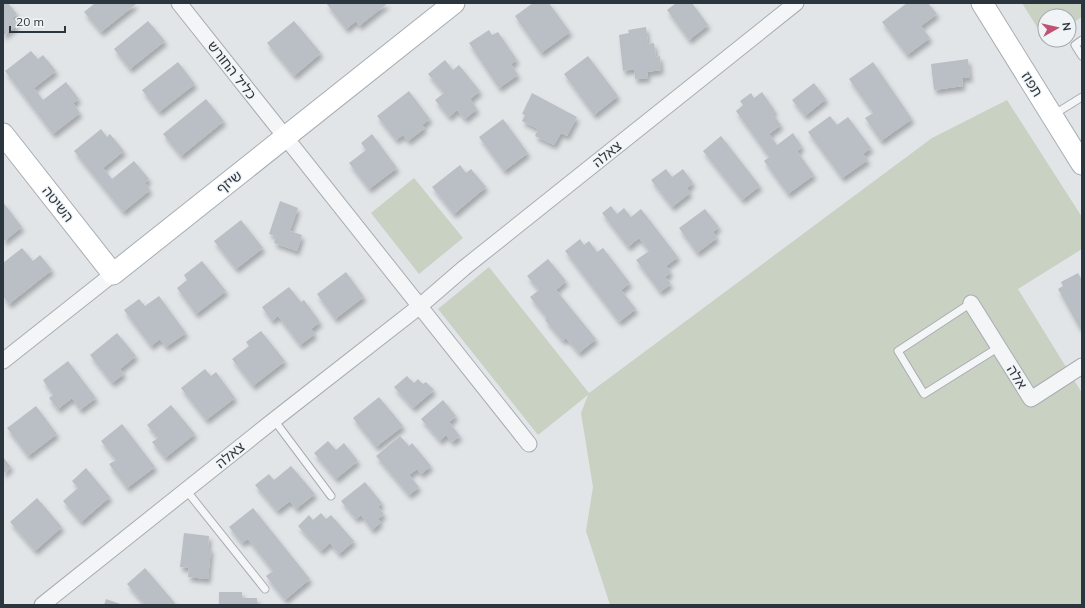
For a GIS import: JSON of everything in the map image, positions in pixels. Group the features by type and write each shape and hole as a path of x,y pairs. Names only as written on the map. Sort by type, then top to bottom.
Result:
{"street":[{"name":"כליל החורש","path":"179,3 285,137"},
{"name":"צאלה","path":"42,605 420,306 464,268 796,3"},
{"name":"תפוז","path":"982,3 1082,164"},
{"name":"שיזף","path":"3,361 452,4"},
{"name":"השיטה","path":"3,134 113,274"},
{"path":"285,137 529,444"},
{"name":"אלה","path":"971,303 1031,399 1082,366"}],"lane":[{"path":"1082,40 1075,45 1082,56"},
{"path":"1052,116 1082,97"},
{"path":"971,303 898,351 924,394 999,347"},
{"path":"274,420 330,496"},
{"path":"186,490 264,589"}],"shaded area":[{"path":"1022,3 1082,3 1082,17 1077,20 1077,8 1037,8 1037,27"},
{"path":"1007,100 1082,217 1082,249 1018,289 1082,393 1082,605 610,605 586,531 593,487 581,413 588,395 538,435 438,309 489,267 589,393 932,138"},
{"path":"414,178 463,238 419,274 371,213"}],"building":[{"path":"3,3 8,3 17,14 12,18 17,25 3,36"},
{"path":"95,3 136,4 101,32 84,12"},
{"path":"326,3 388,3 359,26 356,21 346,29"},
{"path":"533,3 549,3 570,32 541,53 515,16"},
{"path":"676,3 692,3 708,25 689,40 667,10"},
{"path":"907,3 928,3 937,14 921,26 930,38 907,55 882,22"},
{"path":"148,21 165,41 130,69 114,49"},
{"path":"294,21 321,53 294,76 267,43"},
{"path":"646,27 648,44 654,43 656,57 660,56 661,70 647,72 648,78 635,79 634,69 623,71 619,35 629,33 628,30"},
{"path":"489,30 492,35 498,32 517,60 511,64 518,75 499,88 469,43"},
{"path":"31,51 38,59 43,55 56,71 34,88 43,100 66,82 79,99 73,103 80,113 53,134 5,71"},
{"path":"588,56 618,96 594,115 564,74"},
{"path":"968,59 970,78 962,78 963,86 934,90 931,64"},
{"path":"445,60 453,70 459,65 480,91 470,99 477,109 465,119 457,110 449,117 435,100 444,93 428,74"},
{"path":"178,62 195,84 159,112 142,90"},
{"path":"873,62 912,119 881,141 865,118 873,113 849,79"},
{"path":"814,83 826,99 805,116 792,100"},
{"path":"409,91 430,119 422,125 425,128 408,141 403,135 396,140 377,116"},
{"path":"762,92 775,111 772,113 781,125 769,134 777,145 793,133 802,147 797,151 814,175 788,194 764,161 769,157 736,111 743,105 740,101 751,93 754,98"},
{"path":"532,93 577,117 567,136 561,133 554,145 535,136 538,129 522,121 525,115 522,114"},
{"path":"206,99 224,121 181,156 163,134"},
{"path":"830,116 837,125 848,117 871,148 863,154 868,160 842,178 808,132"},
{"path":"503,119 528,153 504,171 479,137"},
{"path":"101,129 107,137 110,134 124,151 103,168 112,179 134,161 149,179 145,183 150,190 123,212 74,151"},
{"path":"372,134 397,168 369,189 349,163 366,150 361,143"},
{"path":"721,136 760,186 742,200 703,151"},
{"path":"460,165 466,173 471,169 486,187 454,214 432,187"},
{"path":"666,169 672,177 683,169 693,183 687,188 690,193 672,207 651,180"},
{"path":"280,201 298,208 290,231 302,235 297,251 274,243 276,236 269,234"},
{"path":"3,202 22,227 3,242"},
{"path":"611,206 617,214 624,208 631,217 641,209 678,257 666,266 671,272 665,277 671,284 660,292 636,260 649,251 639,238 628,247 602,213"},
{"path":"705,209 719,227 713,232 717,238 697,253 679,228"},
{"path":"241,220 263,248 236,269 214,241"},
{"path":"580,239 584,245 589,241 597,252 603,248 630,283 621,290 636,309 619,322 565,251"},
{"path":"22,248 33,261 40,255 52,270 9,304 3,296 3,263"},
{"path":"548,259 566,281 556,290 596,339 579,353 566,338 563,341 545,320 547,318 530,297 539,290 527,276"},
{"path":"202,261 226,291 196,314 177,288 187,280 184,275"},
{"path":"346,272 364,297 335,319 317,294"},
{"path":"1078,273 1082,280 1082,326 1079,327 1058,289 1063,286 1061,282"},
{"path":"289,287 301,302 304,300 320,322 311,329 315,334 300,345 278,316 272,321 262,307"},
{"path":"159,296 186,333 166,347 160,339 151,346 124,310 139,299 145,306"},
{"path":"261,331 285,361 253,386 232,359 249,346 246,342"},
{"path":"117,333 136,356 120,369 124,374 112,383 90,355"},
{"path":"68,361 96,398 80,410 72,398 58,409 49,398 53,395 43,380"},
{"path":"205,369 211,376 216,372 235,398 206,420 181,388"},
{"path":"407,376 414,383 418,379 423,384 426,382 434,390 413,408 394,387"},
{"path":"379,397 403,426 376,447 353,418"},
{"path":"443,400 456,416 449,422 460,436 452,442 446,435 440,441 421,419"},
{"path":"171,405 195,434 165,458 152,442 158,438 147,425"},
{"path":"36,406 57,434 28,456 7,428"},
{"path":"122,424 155,467 127,488 109,464 116,460 101,441"},
{"path":"400,436 409,446 412,443 431,466 421,474 417,469 409,475 419,487 409,495 376,456"},
{"path":"328,441 336,450 344,443 358,461 336,479 314,453"},
{"path":"3,457 11,467 3,474"},
{"path":"291,466 315,494 296,509 290,501 277,511 255,485 269,474 274,480"},
{"path":"86,468 110,497 81,522 63,501 78,488 72,481"},
{"path":"365,482 382,503 378,507 384,514 378,519 381,522 372,530 361,515 356,519 341,501"},
{"path":"37,498 62,527 35,551 10,522"},
{"path":"253,508 310,579 285,600 266,576 273,571 248,539 242,543 229,527"},
{"path":"321,513 326,519 331,515 354,541 339,554 330,543 321,551 298,526 309,515 313,520"},
{"path":"184,533 209,536 208,548 211,548 208,579 188,577 189,568 180,567"},
{"path":"145,568 175,603 173,605 145,605 127,584"},
{"path":"219,592 242,592 242,598 257,598 257,605 219,605"},
{"path":"106,599 123,605 104,605"}]}
